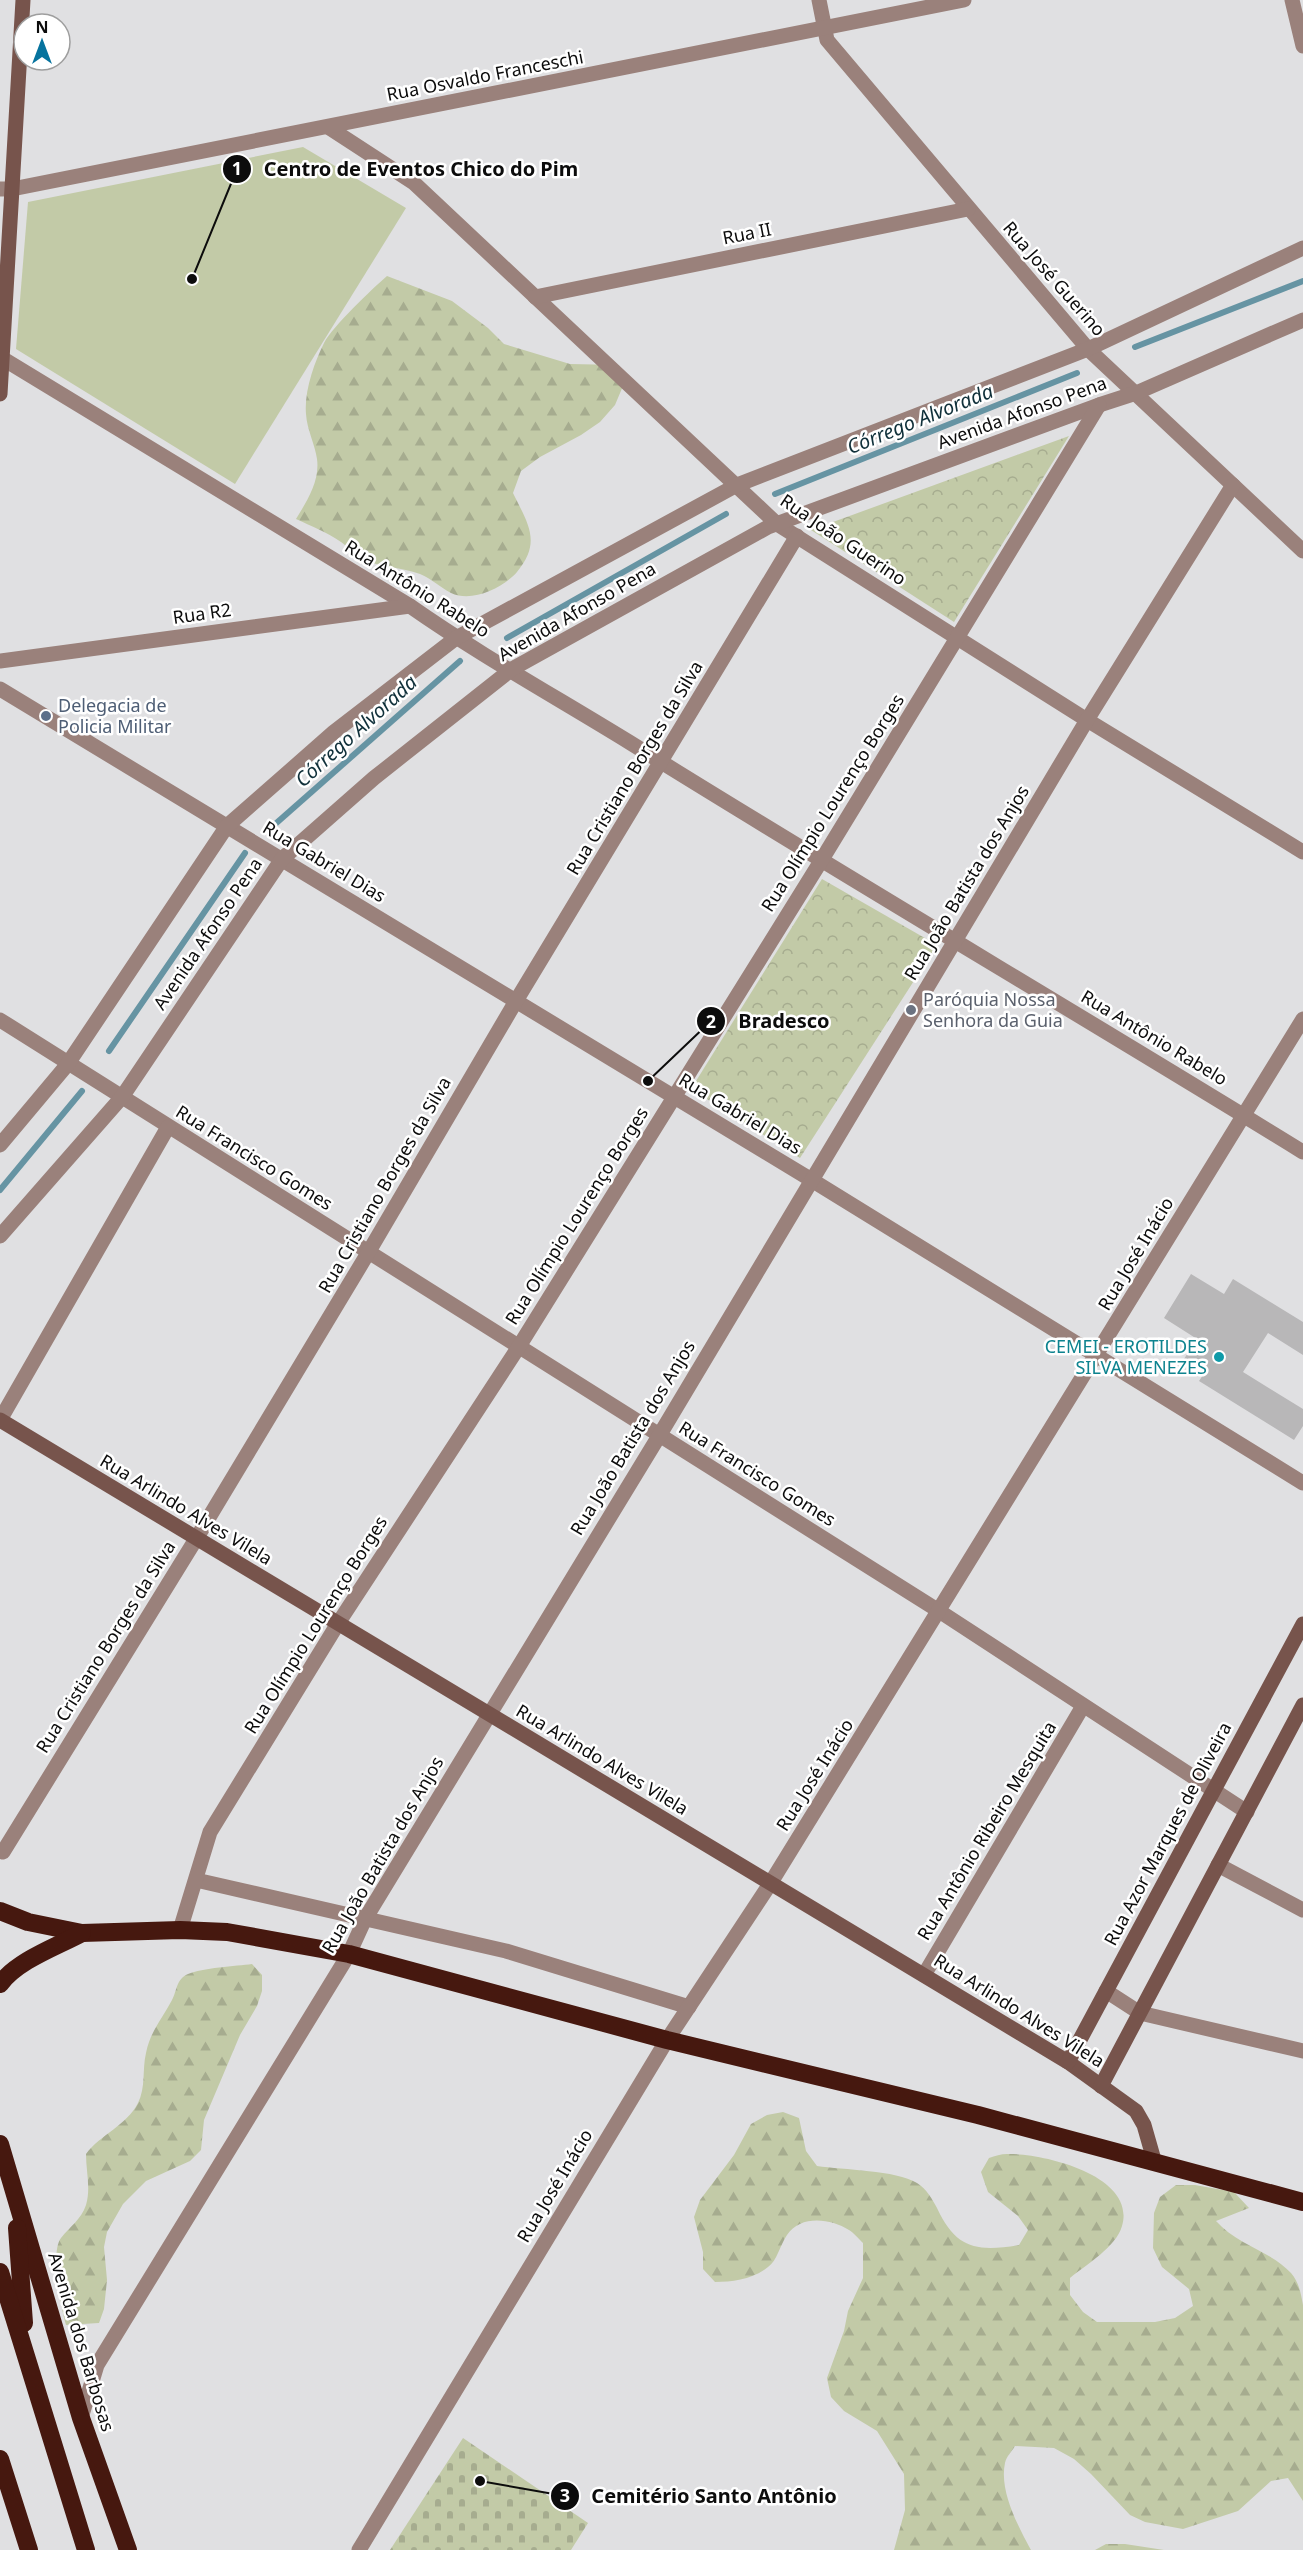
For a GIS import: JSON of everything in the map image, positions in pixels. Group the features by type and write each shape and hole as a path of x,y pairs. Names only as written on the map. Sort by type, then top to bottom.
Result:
{"highway":[{"path":"0,1911 28,1922 82,1933 180,1930 226,1932 349,1954 667,2040 978,2115 1154,2160 1303,2202"},
{"path":"0,1984 34,1958 82,1933"},
{"name":"Avenida dos Barbosas","path":"0,2144 81,2418 128,2550"},
{"path":"14,2191 26,2352"},
{"path":"0,2272 86,2550"},
{"path":"0,2459 29,2550"}],"street":[{"path":"0,394 6,189 23,0"},
{"name":"Rua José Guerino","path":"819,0 827,40 1088,349 1303,551"},
{"name":"Rua Osvaldo Franceschi","path":"6,189 964,0"},
{"path":"1292,0 1303,46"},
{"name":"Rua João Guerino","path":"328,127 414,183 777,524 1087,720 1303,852"},
{"name":"Rua II","path":"535,297 968,209"},
{"name":"Avenida Afonso Pena","path":"0,1145 67,1065 227,826 334,732 456,638 736,485 1088,349 1303,248"},
{"name":"Avenida Afonso Pena","path":"0,1236 122,1097 282,859 374,778 512,669 777,524 1136,393 1303,320"},
{"name":"Rua Antônio Rabelo","path":"1,357 410,606 456,638 512,669 820,861 1303,1152"},
{"name":"Rua Olímpio Lourenço Borges","path":"180,1930 210,1832 337,1625 518,1348 958,638 1099,405"},
{"name":"Rua João Batista dos Anjos","path":"81,2418 97,2365 349,1954 364,1919 659,1436 810,1179 1087,720 1233,485"},
{"name":"Rua Cristiano Borges da Silva","path":"3,1852 196,1539 516,1001 662,763 797,536"},
{"name":"Rua R2","path":"0,661 410,606"},
{"name":"Rua Gabriel Dias","path":"0,689 810,1179 1303,1483"},
{"name":"Rua José Inácio","path":"359,2550 667,2040 770,1884 1303,1019"},
{"name":"Rua Francisco Gomes","path":"0,1020 67,1065 122,1097 939,1611 1213,1792 1247,1812"},
{"path":"0,1420 168,1127"},
{"name":"Rua Arlindo Alves Vilela","path":"0,1420 337,1625 1068,2062 1136,2111 1144,2125 1154,2160"},
{"name":"Rua Azor Marques de Oliveira","path":"1068,2062 1302,1628"},
{"name":"Rua Antônio Ribeiro Mesquita","path":"924,1975 1083,1706"},
{"path":"1101,2086 1302,1710"},
{"path":"1218,1865 1303,1910"},
{"path":"196,1880 506,1951 689,2007"},
{"path":"1106,1991 1140,2013 1303,2051"}],"green space":[{"path":"303,147 406,208 235,484 16,349 28,202"},
{"path":"387,276 452,301 488,328 504,344 570,364 619,365 623,386 615,405 600,422 540,457 521,471 513,493 530,533 529,551 525,561 511,578 496,588 477,595 459,596 420,574 370,562 330,535 296,519 312,490 317,475 317,459 308,426 306,405 310,378 317,359 324,343 336,327"},
{"path":"1069,436 954,622 811,530"},
{"path":"822,879 937,945 800,1158 691,1089"},
{"path":"252,1964 262,1975 262,1991 257,2006 240,2035 204,2120 201,2150 190,2161 146,2181 123,2204 107,2232 104,2247 107,2280 104,2309 99,2323 66,2325 59,2294 56,2255 61,2238 78,2219 86,2205 88,2186 86,2154 98,2141 127,2118 138,2103 142,2091 148,2045 181,1979 188,1974 202,1970"},
{"path":"783,2112 799,2118 806,2151 817,2166 896,2175 917,2183 929,2194 952,2232 960,2240 980,2247 1019,2245 1028,2230 1018,2216 988,2192 981,2172 989,2158 1007,2154 1042,2158 1083,2170 1101,2181 1115,2193 1123,2208 1122,2226 1119,2234 1107,2248 1070,2278 1070,2295 1083,2312 1097,2322 1155,2322 1175,2318 1193,2306 1189,2289 1162,2267 1153,2248 1154,2213 1160,2197 1176,2185 1195,2185 1234,2192 1249,2208 1216,2221 1234,2236 1283,2265 1296,2280 1303,2305 1303,2501 1288,2478 1271,2481 1238,2511 1183,2529 1145,2522 1130,2515 1074,2459 1054,2448 1015,2446 1005,2463 1005,2485 1011,2508 1031,2550 894,2550 905,2510 904,2474 877,2431 844,2411 831,2397 827,2378 844,2331 848,2311 863,2278 863,2243 851,2231 841,2226 824,2221 807,2221 787,2235 771,2264 750,2277 715,2282 703,2269 703,2252 694,2217 700,2200 734,2155 751,2124 767,2115"},
{"path":"463,2438 588,2523 571,2550 390,2550"},
{"path":"1106,2544 1125,2544 1164,2550 1095,2550"}],"building":[{"name":"CEMEI - EROTILDES SILVA MENEZES","path":"1191,1274 1224,1294 1233,1279 1303,1322 1303,1355 1268,1333 1243,1372 1303,1409 1303,1426 1294,1440 1199,1381 1205,1372 1184,1359 1197,1339 1164,1318"}],"waterway":[{"name":"Córrego Alvorada","path":"1135,347 1303,281"},
{"name":"Córrego Alvorada","path":"775,494 1077,373"},
{"name":"Córrego Alvorada","path":"507,638 726,514"},
{"name":"Córrego Alvorada","path":"273,826 460,661"},
{"name":"Córrego Alvorada","path":"109,1051 245,853"},
{"name":"Córrego Alvorada","path":"0,1190 82,1091"}],"place":[{"name":"Centro de Eventos Chico do Pim","path":"192,279"},
{"name":"Delegacia de Policia Militar","path":"46,716"},
{"name":"Paróquia Nossa Senhora da Guia","path":"911,1010"},
{"name":"Bradesco","path":"648,1081"},
{"name":"CEMEI - EROTILDES SILVA MENEZES","path":"1219,1357"},
{"name":"Cemitério Santo Antônio","path":"480,2481"}]}
